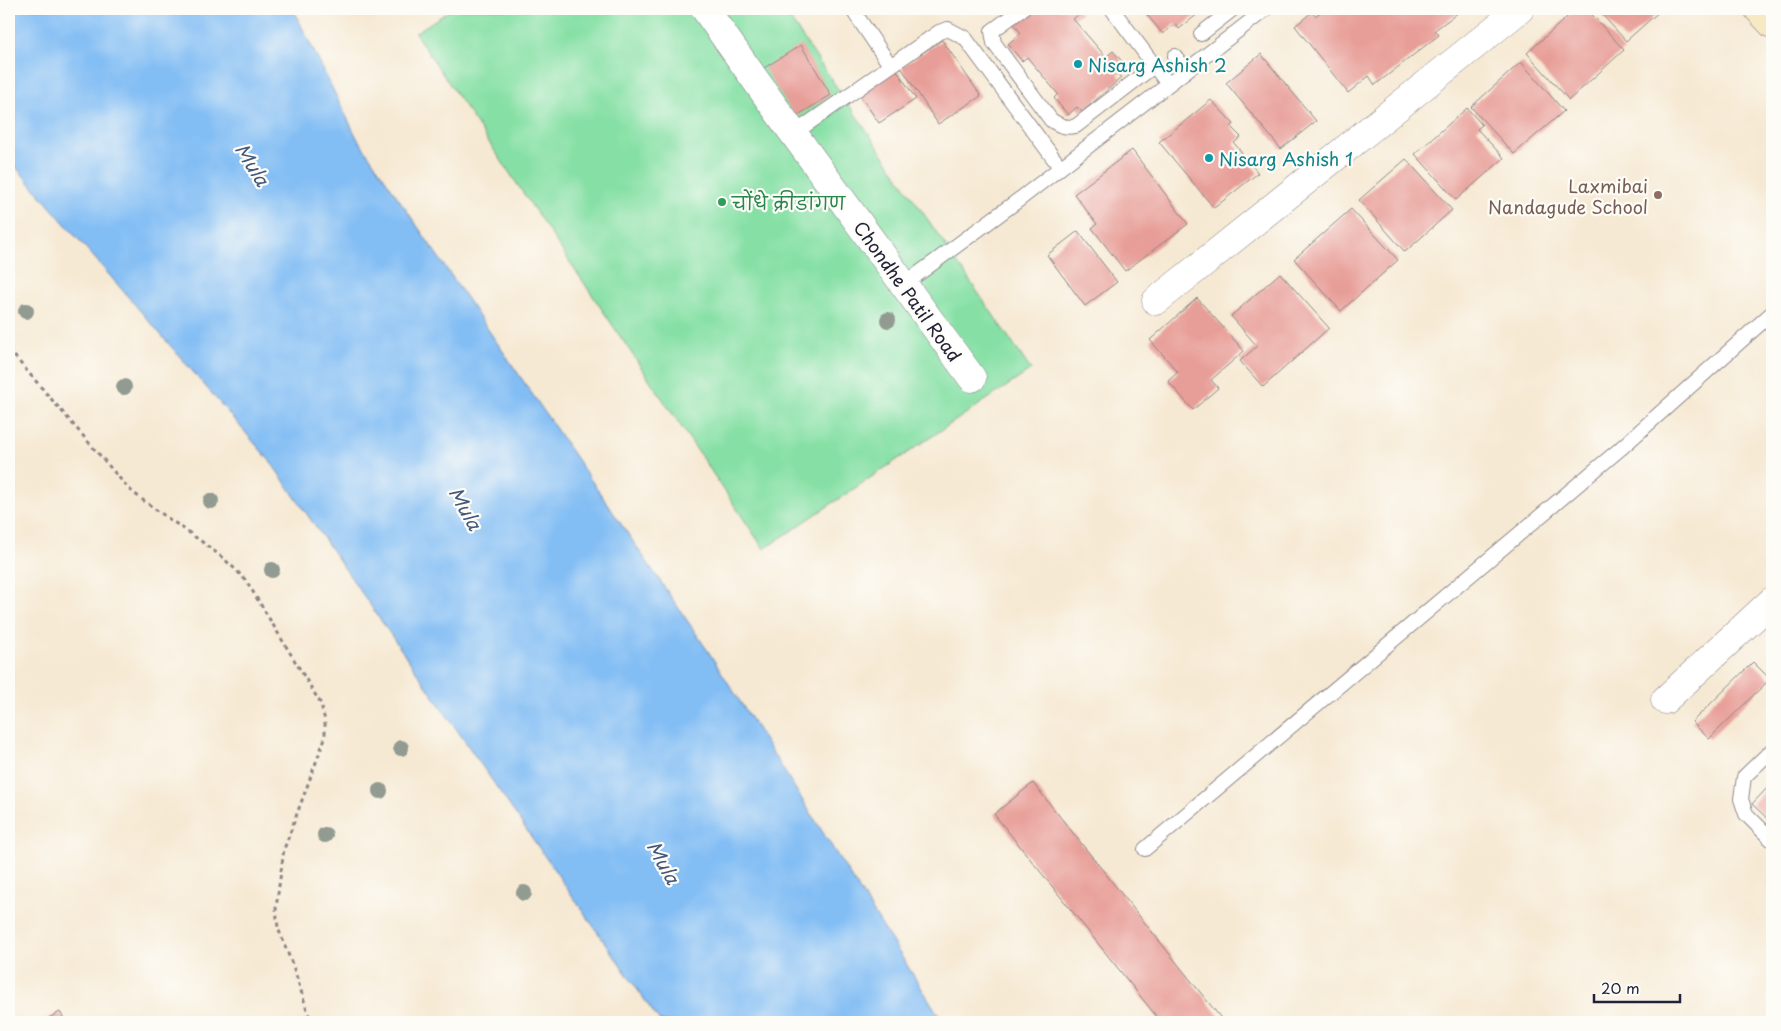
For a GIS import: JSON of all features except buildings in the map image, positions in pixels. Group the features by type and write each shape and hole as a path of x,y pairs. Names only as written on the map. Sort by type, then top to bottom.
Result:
{"main road":[{"path":"1758,9 1772,24"}],"street":[{"name":"Chondhe Patil Road","path":"705,9 793,134 972,378"},
{"path":"1156,301 1520,9"},
{"path":"1665,700 1772,601"}],"lane":[{"path":"852,9 890,65"},
{"path":"1022,9 992,32 992,38 1051,120 1060,125 1076,126 1154,66"},
{"path":"1112,9 1168,84"},
{"path":"1201,34 1232,9"},
{"path":"904,284 1266,9"},
{"path":"793,134 939,32 948,30 965,38 1060,167"},
{"path":"1175,56 1186,70"},
{"path":"1145,849 1620,449 1772,313"},
{"path":"1772,750 1744,777 1741,800 1746,814 1772,840"}],"path":[{"path":"9,350 128,488 233,566 247,582 321,704 325,721 325,738 284,849 276,908 278,928 311,1022"}],"green space":[{"name":"चोंधे क्रीडांगण","path":"452,9 783,9 1031,370 764,549 415,33"}],"water":[{"name":"Mula","path":"9,9 293,9 357,138 708,651 943,1022 660,1022 270,461 9,159"}],"place":[{"name":"Nisarg Ashish 2","path":"1078,64"},
{"name":"Nisarg Ashish 1","path":"1209,158"},
{"name":"Laxmibai Nandagude School","path":"1658,195"},
{"name":"चोंधे क्रीडांगण","path":"722,202"}]}
